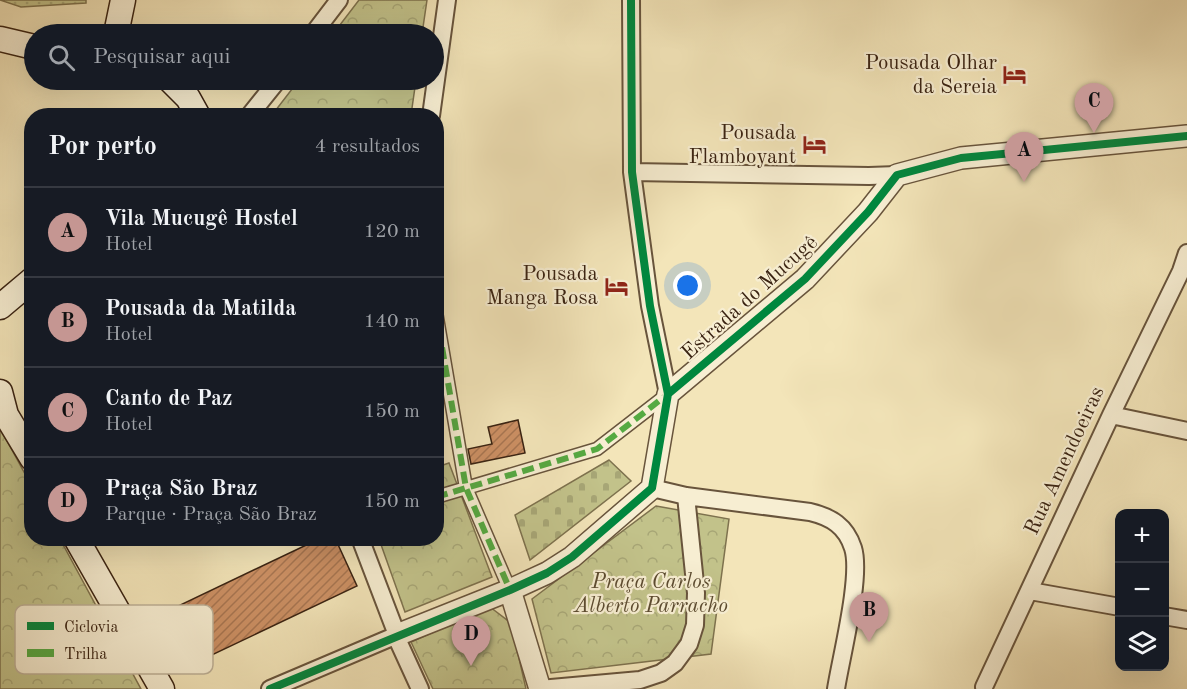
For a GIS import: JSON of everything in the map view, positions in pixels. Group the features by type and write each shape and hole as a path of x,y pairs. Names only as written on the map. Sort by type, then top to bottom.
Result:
{"main road":[{"path":"118,24 123,0"},
{"path":"0,39 24,45"},
{"path":"180,90 194,108"},
{"path":"0,307 24,287"},
{"path":"0,392 3,414 24,447"},
{"path":"81,546 114,605"},
{"path":"153,674 162,689"}],"street":[{"path":"321,24 339,0"},
{"path":"444,24 447,0"},
{"path":"270,689 548,573 572,557 652,488 668,394 650,306 632,172 632,0"},
{"path":"255,108 270,90"},
{"path":"432,108 435,90"},
{"path":"632,172 897,175 961,158 1187,136"},
{"name":"Estrada do Mucugê","path":"668,394 805,279 868,212 897,175"},
{"name":"Rua Amendoeiras","path":"984,687 1110,415 1181,271 1187,253"},
{"path":"444,359 466,488 510,590 540,689 640,680 661,673 675,663 688,644 695,625 696,593 687,496"},
{"path":"444,495 597,449 668,394"},
{"path":"1110,415 1187,431"},
{"path":"652,488 687,496 810,512 827,516 842,528 853,548 856,576 836,689"},
{"path":"363,546 399,643 420,689"},
{"path":"1030,591 1115,606"},
{"path":"1169,617 1187,620"}],"green space":[{"path":"0,0 86,0 86,3 21,7"},
{"path":"359,0 427,0 423,24 341,24"},
{"path":"291,90 415,90 412,108 277,108"},
{"path":"0,428 24,472 24,546 64,546 96,605 15,605 15,674 133,674 141,689 0,689"},
{"path":"609,460 631,481 530,560 515,515"},
{"path":"449,463 492,577 405,612 381,546 444,546 444,465"},
{"name":"Praça Carlos Alberto Parracho","path":"656,506 729,519 711,654 551,673 532,599"},
{"path":"490,607 511,623 526,689 433,689 411,642"}],"building":[{"path":"518,420 525,453 471,464 468,449 492,444 488,427"},
{"path":"304,546 339,546 357,586 213,654 213,605 180,605"}],"marked path":[{"path":"444,359 466,488 510,590"},
{"path":"444,495 597,449 668,394"}],"cycle path":[{"path":"270,689 547,573 572,557 652,488 668,394 650,306 632,172 631,0"},
{"path":"668,394 805,279 868,212 897,175 961,158 1187,136"}],"place":[{"name":"Pousada Olhar da Sereia","path":"1015,75"},
{"name":"Canto de Paz","path":"1094,133"},
{"name":"Pousada Flamboyant","path":"814,145"},
{"name":"Vila Mucugê Hostel","path":"1024,182"},
{"name":"Pousada Manga Rosa","path":"616,286"},
{"name":"Pousada da Matilda","path":"869,642"},
{"name":"Praça São Braz","path":"471,666"}]}
